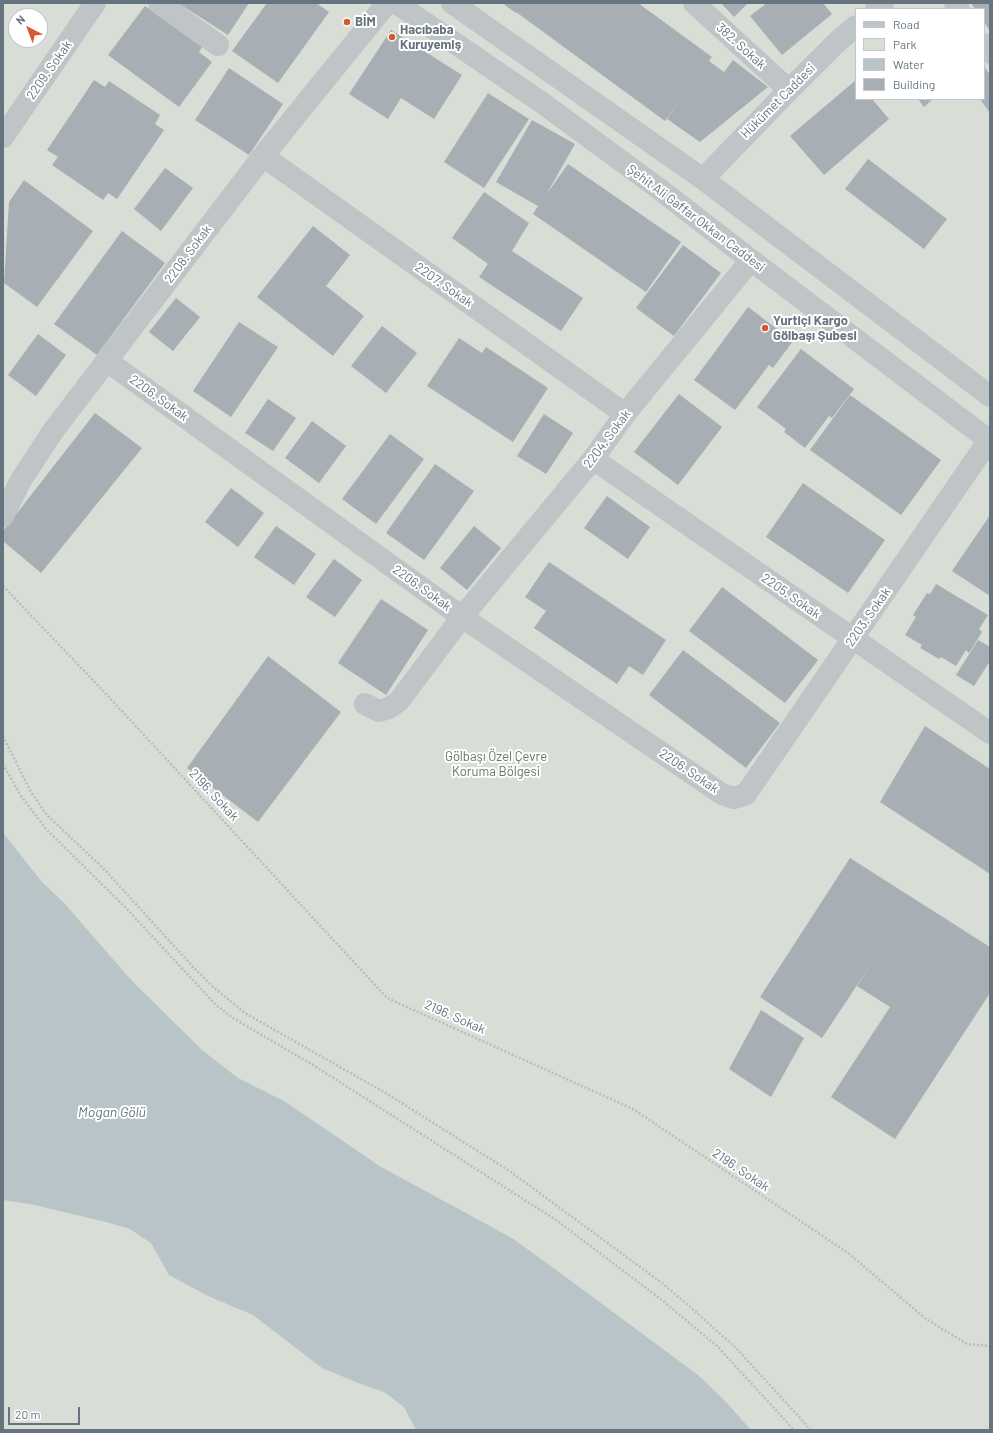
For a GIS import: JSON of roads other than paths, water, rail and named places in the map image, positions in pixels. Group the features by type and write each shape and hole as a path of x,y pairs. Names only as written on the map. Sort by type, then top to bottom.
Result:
{"street":[{"name":"2209. Sokak","path":"3,137 95,3"},
{"path":"159,3 218,45"},
{"name":"2208. Sokak","path":"6,504 36,454 53,431 263,156 386,3"},
{"name":"Şehit Ali Gaffar Okkan Caddesi","path":"396,3 541,102 658,188 990,441"},
{"path":"452,3 703,179 990,396"},
{"name":"382. Sokak","path":"694,3 789,90"},
{"name":"Hükümet Caddesi","path":"703,179 789,90 836,43 855,27"},
{"name":"2207. Sokak","path":"263,156 625,414"},
{"name":"2204. Sokak","path":"365,704 379,711 389,708 399,701 462,617 592,459 625,414 751,260"},
{"name":"2206. Sokak","path":"107,361 462,617 722,794 734,798 746,794"},
{"name":"2203. Sokak","path":"746,794 990,441"},
{"name":"2205. Sokak","path":"592,459 990,733"}],"water":[{"name":"Mogan Gölü","path":"3,833 42,882 64,903 132,981 202,1050 238,1078 284,1101 381,1167 512,1238 698,1375 726,1402 751,1430 416,1430 404,1407 384,1392 322,1368 253,1315 208,1296 169,1275 151,1243 130,1229 30,1204 3,1200"}],"place":[{"name":"BİM","path":"347,22"},
{"name":"Hacıbaba Kuruyemiş","path":"392,37"},
{"name":"Yurtiçi Kargo Gölbaşı Şubesi","path":"765,328"}],"park label":[{"name":"Gölbaşı Özel Çevre Koruma Bölgesi","path":"496,764"}]}
